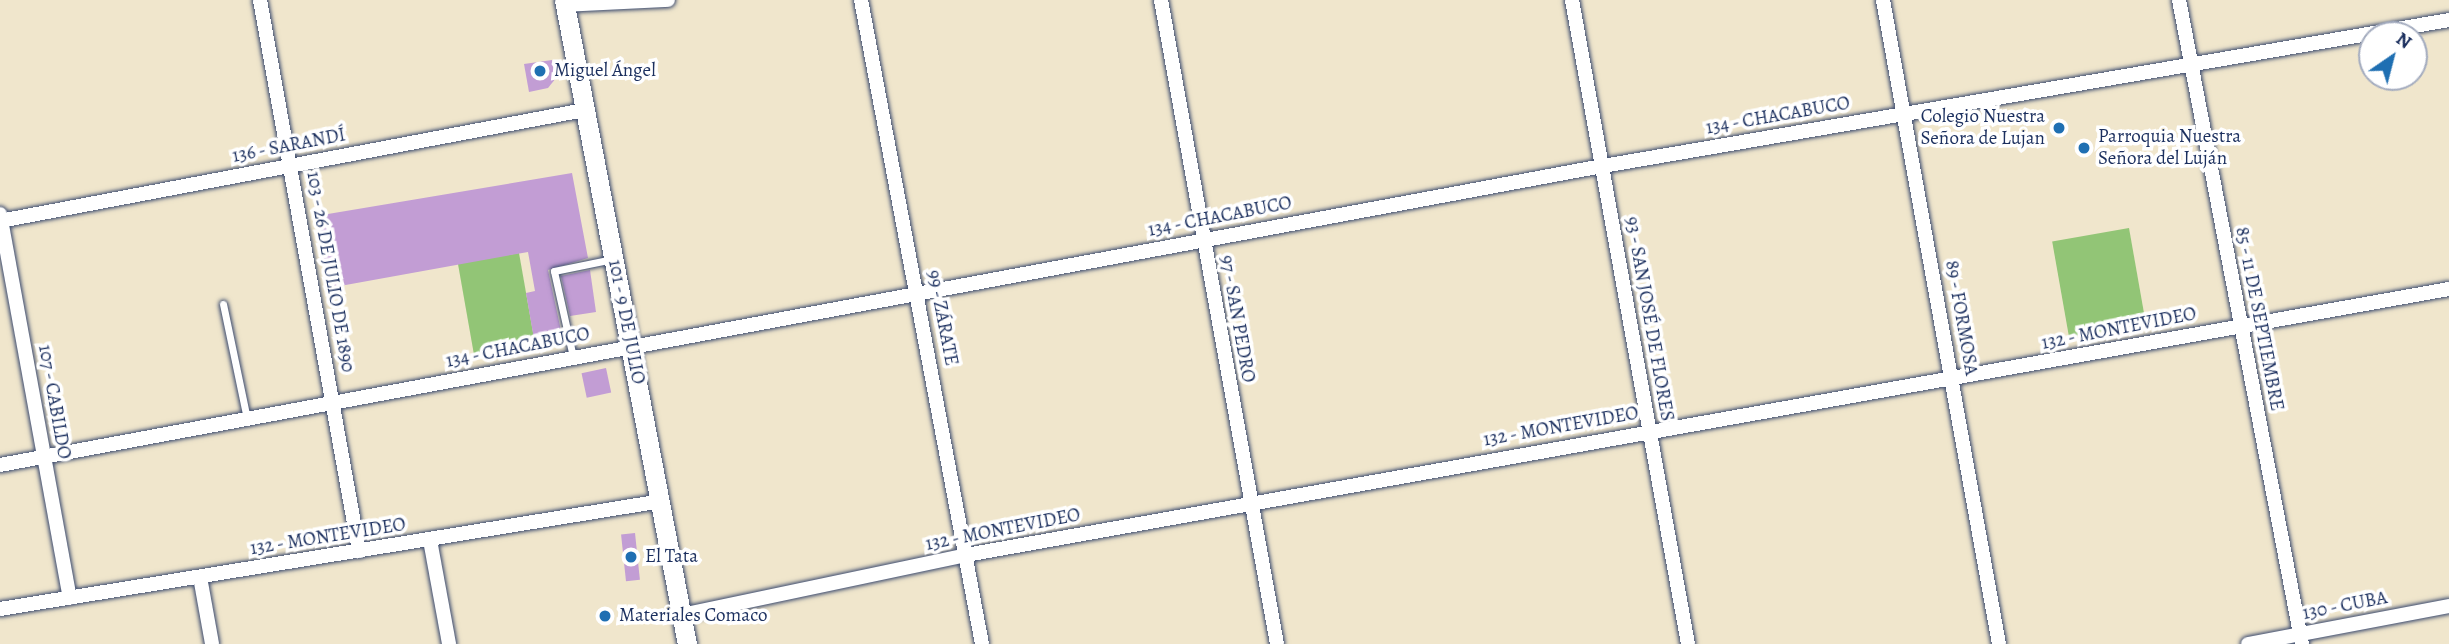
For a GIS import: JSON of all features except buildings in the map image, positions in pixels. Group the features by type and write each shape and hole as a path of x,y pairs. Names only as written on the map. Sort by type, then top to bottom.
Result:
{"street":[{"name":"103 - 26 DE JULIO DE 1890","path":"260,0 359,551"},
{"path":"564,2 668,0"},
{"name":"99 - ZÁRATE","path":"861,0 919,294 982,644"},
{"name":"97 - SAN PEDRO","path":"1161,0 1202,240 1277,644"},
{"name":"93 - SAN JOSÉ DE FLORES","path":"1572,0 1688,644"},
{"name":"89 - FORMOSA","path":"1883,0 1999,644"},
{"name":"85 - 11 DE SEPTIEMBRE","path":"2179,0 2301,639"},
{"name":"101 - 9 DE JULIO","path":"564,2 629,346 662,501 687,644"},
{"name":"134 - CHACABUCO","path":"0,465 1603,166 2191,62 2449,20"},
{"name":"136 - SARANDÍ","path":"0,218 584,110"},
{"name":"107 - CABILDO","path":"0,218 70,598"},
{"name":"132 - MONTEVIDEO","path":"682,615 966,555 1649,430 1953,382 2241,325 2449,289"},
{"name":"132 - MONTEVIDEO","path":"0,609 662,501"},
{"path":"430,540 449,644"},
{"path":"200,577 212,644"},
{"name":"130 - CUBA","path":"2248,644 2301,639 2449,606"}],"lane":[{"path":"573,357 554,271 614,259"},
{"path":"223,304 247,419"}],"green space":[{"path":"2129,228 2146,324 2069,337 2052,242"},
{"path":"519,253 535,345 474,355 458,264"}],"place":[{"name":"Miguel Ángel","path":"540,71"},
{"name":"Colegio Nuestra Señora de Lujan","path":"2059,128"},
{"name":"Parroquia Nuestra Señora del Luján","path":"2084,148"},
{"name":"El Tata","path":"631,557"},
{"name":"Materiales Comaco","path":"605,616"}]}
